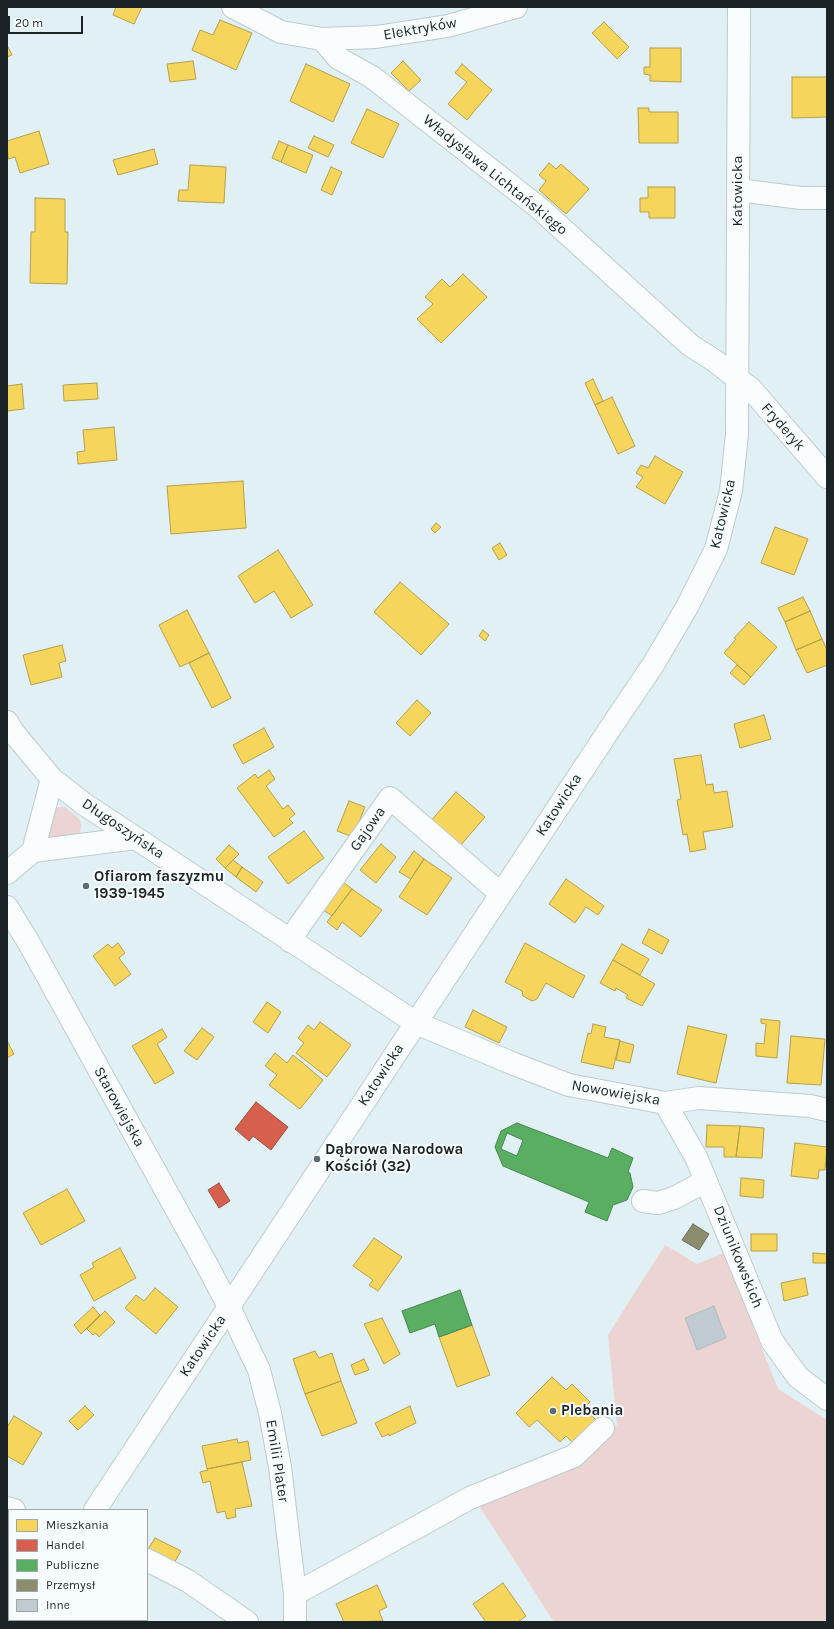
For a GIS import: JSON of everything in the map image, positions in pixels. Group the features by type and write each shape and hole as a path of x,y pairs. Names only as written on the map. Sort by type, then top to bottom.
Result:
{"street":[{"path":"233,7 281,32 322,39"},
{"name":"Elektryków","path":"322,39 376,37 448,26 516,7"},
{"name":"Katowicka","path":"96,1509 652,665 687,608 716,549 731,491 737,434 739,7"},
{"name":"Władysława Lichtańskiego","path":"322,39 338,58 372,77 538,207 690,345 715,361 737,378"},
{"path":"738,190 801,198 827,198"},
{"name":"Fryderyk","path":"737,378 751,389 827,477"},
{"name":"Długoszyńska","path":"7,722 13,732 52,779 84,804 416,1023"},
{"path":"33,851 52,779"},
{"name":"Gajowa","path":"290,941 390,798 501,894"},
{"path":"7,873 33,851 136,838"},
{"name":"Starowiejska","path":"7,907 30,944 229,1307"},
{"name":"Nowowiejska","path":"416,1023 569,1085 665,1103 700,1098 810,1106 827,1110"},
{"name":"Dziunikowskich","path":"665,1103 696,1156 772,1341 798,1377 827,1399"},
{"path":"643,1201 658,1203 674,1198 706,1181"},
{"name":"Emilii Plater","path":"229,1307 259,1370 270,1413 280,1467 295,1594 295,1622"},
{"path":"295,1594 470,1498 574,1456 603,1428"},
{"path":"148,1561 188,1581 247,1622"}],"shaded area":[{"path":"65,807 77,817 81,822 80,832 75,837 51,841 47,837 51,809"},
{"path":"665,1245 697,1264 724,1253 778,1389 827,1420 827,1622 554,1622 478,1504 577,1464 617,1425 608,1335"}],"building: Mieszkania":[{"path":"116,7 142,7 134,24 113,15"},
{"path":"220,20 252,33 236,70 192,50 200,30 213,35"},
{"path":"604,22 629,47 617,59 592,33"},
{"path":"7,45 12,55 7,57"},
{"path":"650,48 681,48 681,82 650,81 650,75 644,74 644,67 650,67"},
{"path":"193,61 196,79 170,82 167,64"},
{"path":"403,61 421,80 409,91 391,73"},
{"path":"306,64 350,84 333,122 290,101"},
{"path":"462,64 492,90 467,120 448,104 467,82 455,73"},
{"path":"792,77 827,77 827,117 792,118"},
{"path":"638,108 649,108 649,112 678,112 678,143 639,143"},
{"path":"367,109 399,124 383,158 351,143"},
{"path":"39,131 49,164 20,173 15,157 8,159 7,141"},
{"path":"314,136 334,145 328,157 308,148"},
{"path":"279,141 288,145 281,162 272,158"},
{"path":"288,145 313,155 306,173 281,162"},
{"path":"154,149 158,164 118,175 113,160"},
{"path":"549,163 556,169 561,164 589,189 566,214 539,190 546,181 539,175"},
{"path":"190,165 226,167 224,203 178,201 179,190 188,190"},
{"path":"331,167 342,172 332,195 321,190"},
{"path":"648,187 675,187 675,218 649,218 649,212 640,212 640,198 648,198"},
{"path":"35,198 65,199 65,232 68,232 67,284 30,283 31,232 35,232"},
{"path":"463,274 487,297 441,343 417,319 433,304 425,297 442,279 450,287"},
{"path":"593,379 603,401 595,405 585,383"},
{"path":"97,383 98,399 64,401 63,385"},
{"path":"22,384 24,409 7,411 7,386"},
{"path":"612,397 635,446 618,454 595,405"},
{"path":"114,427 117,460 78,464 77,452 85,451 83,430"},
{"path":"655,456 683,472 665,504 636,487 643,477 636,473 641,465 648,468"},
{"path":"243,481 246,528 171,534 167,486"},
{"path":"436,523 441,527 435,533 431,529"},
{"path":"775,527 808,539 794,575 761,563"},
{"path":"500,543 507,555 499,560 492,548"},
{"path":"278,550 313,605 291,618 274,591 255,603 238,576"},
{"path":"400,582 449,624 421,655 374,612"},
{"path":"803,597 810,611 785,622 778,608"},
{"path":"187,610 209,653 180,667 159,625"},
{"path":"810,611 822,639 796,650 785,622"},
{"path":"749,622 777,647 751,677 724,653 736,639 734,638"},
{"path":"483,630 489,635 485,641 479,636"},
{"path":"822,639 827,650 827,665 807,673 796,650"},
{"path":"62,645 66,661 59,663 62,677 31,685 23,655"},
{"path":"209,653 231,698 212,708 189,663"},
{"path":"737,665 751,677 744,685 730,673"},
{"path":"417,700 431,713 410,736 396,723"},
{"path":"764,715 771,739 740,748 734,724"},
{"path":"264,728 274,747 243,764 233,745"},
{"path":"701,755 706,785 713,784 714,793 727,791 733,827 703,832 706,849 690,852 687,834 683,835 677,800 681,799 674,759"},
{"path":"269,770 275,779 266,786 283,809 288,805 295,814 289,819 293,823 274,837 237,788 255,774 258,778"},
{"path":"456,792 485,817 460,846 429,823"},
{"path":"349,801 365,807 353,837 337,831"},
{"path":"304,831 324,858 288,884 268,857"},
{"path":"381,844 396,857 376,883 360,870"},
{"path":"229,845 239,854 225,868 216,859"},
{"path":"414,851 424,859 411,879 399,872"},
{"path":"424,859 452,878 427,915 399,897"},
{"path":"233,860 242,867 236,877 225,868"},
{"path":"242,867 263,882 256,892 236,877"},
{"path":"566,879 604,906 598,915 586,907 575,923 549,904"},
{"path":"342,881 352,889 332,916 322,909"},
{"path":"352,889 382,910 361,937 342,922 337,930 327,922"},
{"path":"649,929 669,940 662,954 642,943"},
{"path":"118,943 125,953 119,958 131,974 115,986 93,956 108,944 112,948"},
{"path":"525,943 585,976 573,998 546,983 537,999 532,1001 523,996 522,991 505,982"},
{"path":"622,944 649,959 640,975 613,960"},
{"path":"613,960 655,984 642,1006 626,998 628,995 616,988 615,991 600,983"},
{"path":"267,1002 281,1012 268,1033 253,1022"},
{"path":"473,1010 507,1027 499,1043 465,1027"},
{"path":"761,1019 780,1021 777,1058 756,1056 756,1043 764,1044 766,1024 761,1023"},
{"path":"320,1022 351,1045 327,1077 296,1053 304,1043 298,1038 308,1025 314,1030"},
{"path":"593,1024 606,1027 604,1037 620,1040 613,1069 581,1062 588,1033 591,1034"},
{"path":"688,1026 727,1035 716,1083 677,1074"},
{"path":"202,1028 214,1037 197,1060 184,1051"},
{"path":"162,1029 167,1037 157,1044 174,1073 155,1084 132,1046"},
{"path":"791,1036 825,1039 821,1085 787,1083"},
{"path":"7,1041 14,1054 7,1058"},
{"path":"620,1041 634,1045 630,1063 616,1060"},
{"path":"275,1053 287,1063 293,1055 323,1080 300,1109 269,1085 277,1075 265,1066"},
{"path":"707,1125 740,1126 736,1157 724,1157 724,1147 706,1147"},
{"path":"740,1126 764,1128 762,1158 736,1157"},
{"path":"795,1143 827,1147 825,1170 819,1170 818,1179 791,1176"},
{"path":"741,1178 764,1180 763,1198 740,1196"},
{"path":"67,1189 85,1221 41,1245 23,1213"},
{"path":"751,1234 777,1234 777,1251 751,1251"},
{"path":"374,1238 402,1257 378,1291 369,1285 373,1280 353,1266"},
{"path":"120,1248 136,1278 94,1301 80,1275 94,1267 92,1263"},
{"path":"813,1253 827,1254 827,1263 813,1263"},
{"path":"805,1278 808,1295 784,1301 781,1283"},
{"path":"155,1288 178,1307 156,1334 125,1308 136,1295 144,1301"},
{"path":"93,1307 100,1315 81,1334 74,1325"},
{"path":"105,1311 115,1322 99,1337 96,1333 93,1335 87,1329"},
{"path":"382,1318 400,1354 384,1364 364,1324"},
{"path":"472,1325 490,1375 457,1387 439,1337"},
{"path":"315,1351 319,1358 332,1353 341,1381 305,1394 293,1359"},
{"path":"364,1359 369,1370 355,1375 351,1365"},
{"name":"Plebania","path":"552,1377 566,1390 572,1384 590,1402 584,1408 596,1420 573,1443 566,1436 560,1442 537,1420 529,1427 516,1413"},
{"path":"341,1381 357,1423 322,1436 305,1394"},
{"path":"85,1406 94,1415 78,1430 69,1421"},
{"path":"410,1406 416,1423 389,1436 389,1434 382,1437 375,1423"},
{"path":"14,1416 42,1433 23,1465 7,1456 7,1427"},
{"path":"237,1439 238,1443 248,1441 251,1460 207,1469 202,1446"},
{"path":"242,1462 252,1506 235,1509 236,1517 227,1519 225,1511 217,1513 210,1481 203,1483 200,1472 208,1470 207,1469"},
{"path":"155,1538 181,1551 174,1563 148,1551"},
{"path":"7,1550 8,1568 7,1570"},
{"path":"503,1583 526,1616 518,1622 486,1622 473,1604"},
{"path":"377,1585 387,1607 379,1611 383,1621 344,1622 336,1604"}],"building: Handel":[{"path":"256,1102 288,1127 271,1150 253,1136 249,1141 235,1129"},
{"path":"219,1183 230,1201 219,1208 208,1190"}],"building: Publiczne":[{"path":"517,1123 608,1158 612,1148 633,1158 628,1172 630,1173 633,1187 627,1200 613,1205 607,1221 585,1212 589,1202 503,1166 495,1147 501,1131"},
{"path":"507,1133 523,1140 517,1156 501,1149"},
{"path":"460,1290 472,1325 439,1337 435,1324 410,1333 402,1311"}],"building: Przemysł":[{"path":"693,1224 709,1234 699,1250 682,1240"}],"building: Inne":[{"path":"714,1306 726,1338 697,1350 685,1318"}],"place":[{"name":"Ofiarom faszyzmu 1939-1945","path":"86,886"},
{"name":"Dąbrowa Narodowa Kościół (32)","path":"317,1159"},
{"name":"Plebania","path":"553,1411"}]}
